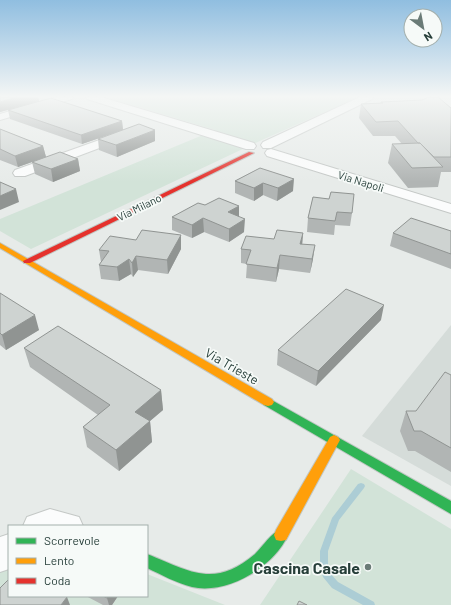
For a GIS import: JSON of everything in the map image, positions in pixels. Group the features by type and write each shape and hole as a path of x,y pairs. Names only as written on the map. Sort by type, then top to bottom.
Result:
{"street":[{"path":"180,125 262,155 269,149 314,125"},
{"path":"20,174 134,131"},
{"name":"Via Napoli","path":"269,149 451,210"},
{"name":"Via Milano","path":"27,261 250,150"},
{"name":"Via Trieste","path":"0,245 451,508"},
{"path":"148,561 184,577 209,582 232,576 254,565 273,547 281,535 334,440"},
{"path":"40,525 50,522 64,525"},
{"path":"0,558 8,549"}],"shaded area":[{"path":"451,325 451,486 362,436"}],"green space":[{"path":"199,125 295,125 31,249 0,231 0,219 215,130"},
{"name":"Cascina Casale","path":"351,469 451,529 451,605 260,605"},
{"path":"8,564 8,597 148,597 148,574 225,605 0,605 0,573"}],"building":[{"path":"52,125 110,125 81,135"},
{"path":"136,125 142,125 155,130 116,145 98,139"},
{"path":"402,125 451,125 451,157 434,157 420,143 418,143"},
{"path":"0,129 43,146 15,156 0,149"},
{"path":"420,143 443,167 412,168 392,144"},
{"path":"60,152 78,159 51,169 32,162"},
{"path":"260,168 294,179 278,188 263,183 254,188 235,181"},
{"path":"0,182 16,189 0,196"},
{"path":"331,192 354,194 352,213 337,212 335,221 308,218 313,197 329,199"},
{"path":"219,198 239,206 228,212 245,219 229,229 203,218 192,225 172,217 198,203 205,205"},
{"path":"411,218 451,231 451,254 393,233"},
{"path":"142,230 181,235 167,260 136,256 132,263 129,259 117,267 99,265 109,251 99,250 110,236 136,240"},
{"path":"277,230 303,233 300,244 315,245 312,259 280,255 277,268 246,264 251,250 241,249 246,236 274,239"},
{"path":"346,289 384,305 318,371 278,350"},
{"path":"0,293 35,315 2,335 0,333"},
{"path":"58,326 161,390 135,412 150,421 116,450 83,427 110,405 24,348"},
{"path":"445,372 451,375 451,448 421,431 414,431 406,411 416,411"},
{"path":"8,580 8,597 67,597 61,605 0,605 0,588"},
{"path":"299,601 307,605 297,605"}],"waterway":[{"path":"361,486 336,518 324,551 324,568 326,574 335,585 371,605"}],"traffic: fast":[{"path":"268,402 451,508"},
{"path":"148,561 175,574 193,580 207,582 219,580 232,577 254,564 281,535"}],"traffic: slow":[{"path":"0,245 268,402"},
{"path":"281,535 334,440"}],"traffic: jam":[{"path":"27,261 251,153"}],"place":[{"name":"Cascina Casale","path":"368,567"}]}
